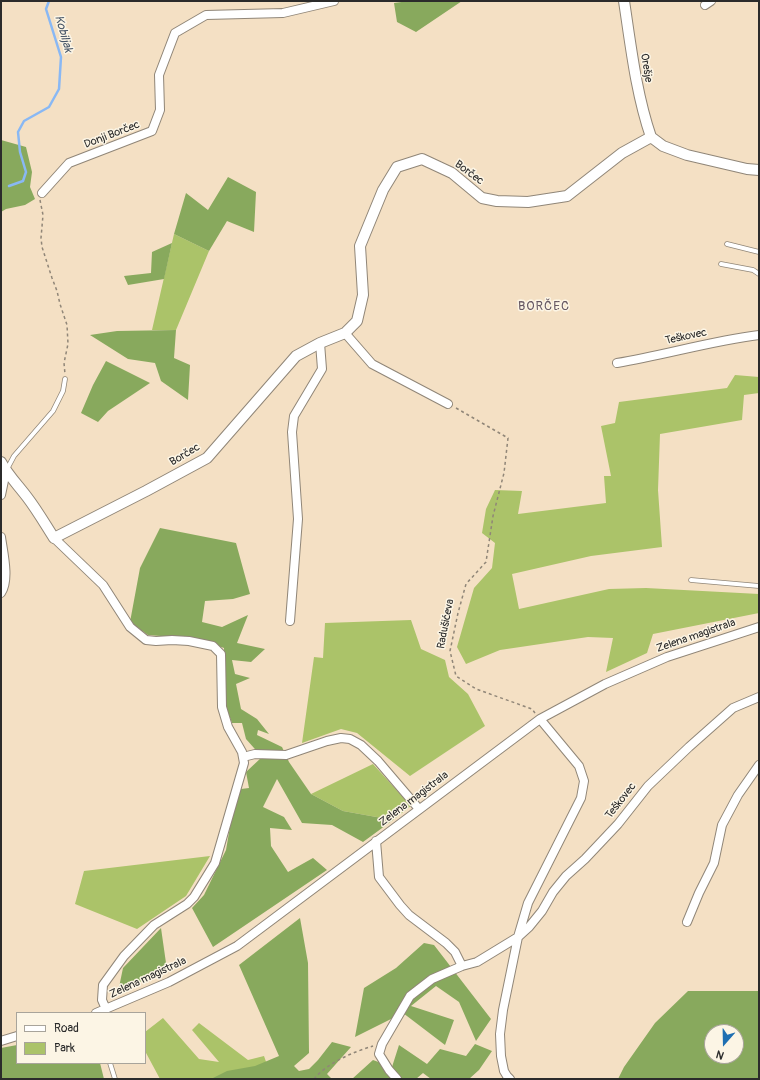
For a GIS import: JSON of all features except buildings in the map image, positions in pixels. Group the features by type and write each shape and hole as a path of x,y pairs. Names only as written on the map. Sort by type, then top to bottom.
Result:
{"street":[{"name":"Donji Borčec","path":"42,193 69,163 152,131 160,110 159,75 175,33 206,16 283,13 334,1"},
{"name":"Orešje","path":"624,1 636,85 651,137"},
{"path":"651,137 663,146 687,155 747,169 759,170"},
{"name":"Borčec","path":"54,538 207,458 296,356 320,343 345,333 357,321 364,295 360,246 383,190 397,167 422,159 452,173 482,198 497,201 528,202 567,196 622,153 651,137"},
{"path":"345,333 372,364 448,404"},
{"name":"Teškovec","path":"617,363 715,342 759,335"},
{"path":"290,621 298,519 292,432 294,416 322,369 320,343"},
{"path":"2,469 26,496 54,538 103,585 130,627 146,640 189,641 213,646 221,654 222,707 228,727 242,752 243,757 244,763 216,863 194,897 187,904 154,925 124,956 103,985 102,1000 106,1010"},
{"path":"1,495 2,469"},
{"path":"1,537 6,579 3,591 1,593"},
{"name":"Zelena magistrala","path":"99,1012 169,982 238,946 540,719 605,684 667,657 759,627"},
{"name":"Teškovec","path":"382,1044 410,996 432,979 462,966 477,962 518,937 529,927 542,911 553,892 566,876 585,859 618,824 648,786 733,708 759,697"},
{"path":"510,1079 504,1071 501,1056 500,1034 503,1010 518,937 528,903 581,798 584,781 579,766 540,719"},
{"path":"243,757 255,754 286,755 327,741 342,738 350,739 361,745 378,761 419,809"},
{"path":"687,922 714,863 722,825 738,795 759,765"},
{"path":"376,841 379,877 409,915 446,943 455,952 462,966"},
{"path":"1,1041 16,1036"},
{"path":"382,1044 379,1054 389,1070 397,1079"}],"lane":[{"path":"727,244 759,252"},
{"path":"721,264 753,270 759,274"},
{"path":"2,469 52,411 63,390 65,379"},
{"path":"691,580 759,586"},
{"path":"110,1064 115,1079"}],"path":[{"path":"42,193 40,202 43,215 41,238 42,247 58,291 60,304 67,325 68,344 64,363 65,379"},
{"name":"Radušićeva","path":"448,404 508,438 504,472 493,516 486,562 466,584 458,613 450,651 456,676 476,689 532,709 540,719"},
{"path":"314,1079 318,1074 338,1060 358,1050 382,1044"}],"green space":[{"path":"409,1 462,1 416,32 397,22 394,3"},
{"path":"1,140 26,147 32,172 30,187 35,199 25,205 6,209 1,212"},
{"path":"228,177 256,192 254,232 227,221 209,251 174,234 186,193 208,210"},
{"path":"174,234 209,251 176,330 152,330"},
{"path":"172,243 164,279 128,285 124,276 151,273 152,252"},
{"path":"176,330 174,358 190,365 188,400 161,381 155,363 128,359 90,335 117,331"},
{"path":"106,361 150,383 108,411 98,422 81,413 93,385"},
{"path":"735,375 759,377 759,393 744,395 742,420 660,434 658,490 662,547 591,556 512,574 519,609 609,589 646,588 759,594 759,613 653,634 647,653 606,672 613,638 588,637 500,650 466,664 457,647 474,588 492,568 495,543 482,533 486,509 495,490 522,491 518,514 606,503 604,476 611,476 601,426 615,423 619,402 727,388"},
{"path":"160,528 236,543 250,594 233,599 205,601 202,622 222,627 248,615 237,643 265,649 251,662 232,660 235,674 250,678 236,684 241,709 257,719 269,734 258,730 257,735 282,747 289,762 311,794 343,811 393,820 363,842 332,825 302,823 277,779 263,807 284,817 292,830 270,828 271,846 288,872 313,858 327,870 213,947 192,908 204,895 226,850 231,821 241,789 249,788 246,772 262,757 246,739 242,723 232,723 225,705 224,648 212,644 173,637 148,635 130,622 140,568"},
{"path":"411,620 421,649 445,660 449,677 468,694 485,726 410,776 357,733 341,729 302,743 314,657 323,658 325,623"},
{"path":"373,764 411,806 393,820 343,811 311,794"},
{"path":"210,856 186,896 137,929 75,904 84,871"},
{"path":"300,918 308,963 309,1053 294,1066 299,1071 309,1069 332,1042 351,1047 327,1074 332,1079 211,1079 227,1071 255,1066 279,1056 239,965"},
{"path":"161,928 167,970 118,992 123,968"},
{"path":"424,943 434,945 491,1019 476,1041 459,1002 436,986 411,1006 454,1020 445,1045 403,1013 355,1037 364,988 396,968"},
{"path":"688,991 759,991 759,1079 618,1079 624,1067 655,1023"},
{"path":"163,1018 199,1059 219,1062 192,1030 199,1023 248,1060 264,1056 272,1079 160,1079 146,1053 146,1031"},
{"path":"475,1044 492,1051 479,1070 469,1079 431,1079 423,1073 416,1079 352,1079 373,1060 392,1067 399,1045 427,1064 440,1049 466,1056"},
{"path":"16,1045 16,1064 100,1064 104,1079 1,1079 1,1048"}],"waterway":[{"name":"Kobiljak","path":"9,186 23,181 26,172 20,152 18,132 24,121 49,107 59,89 61,57 46,9 49,1"}],"district":[{"name":"BORČEC","path":"544,307"}]}
